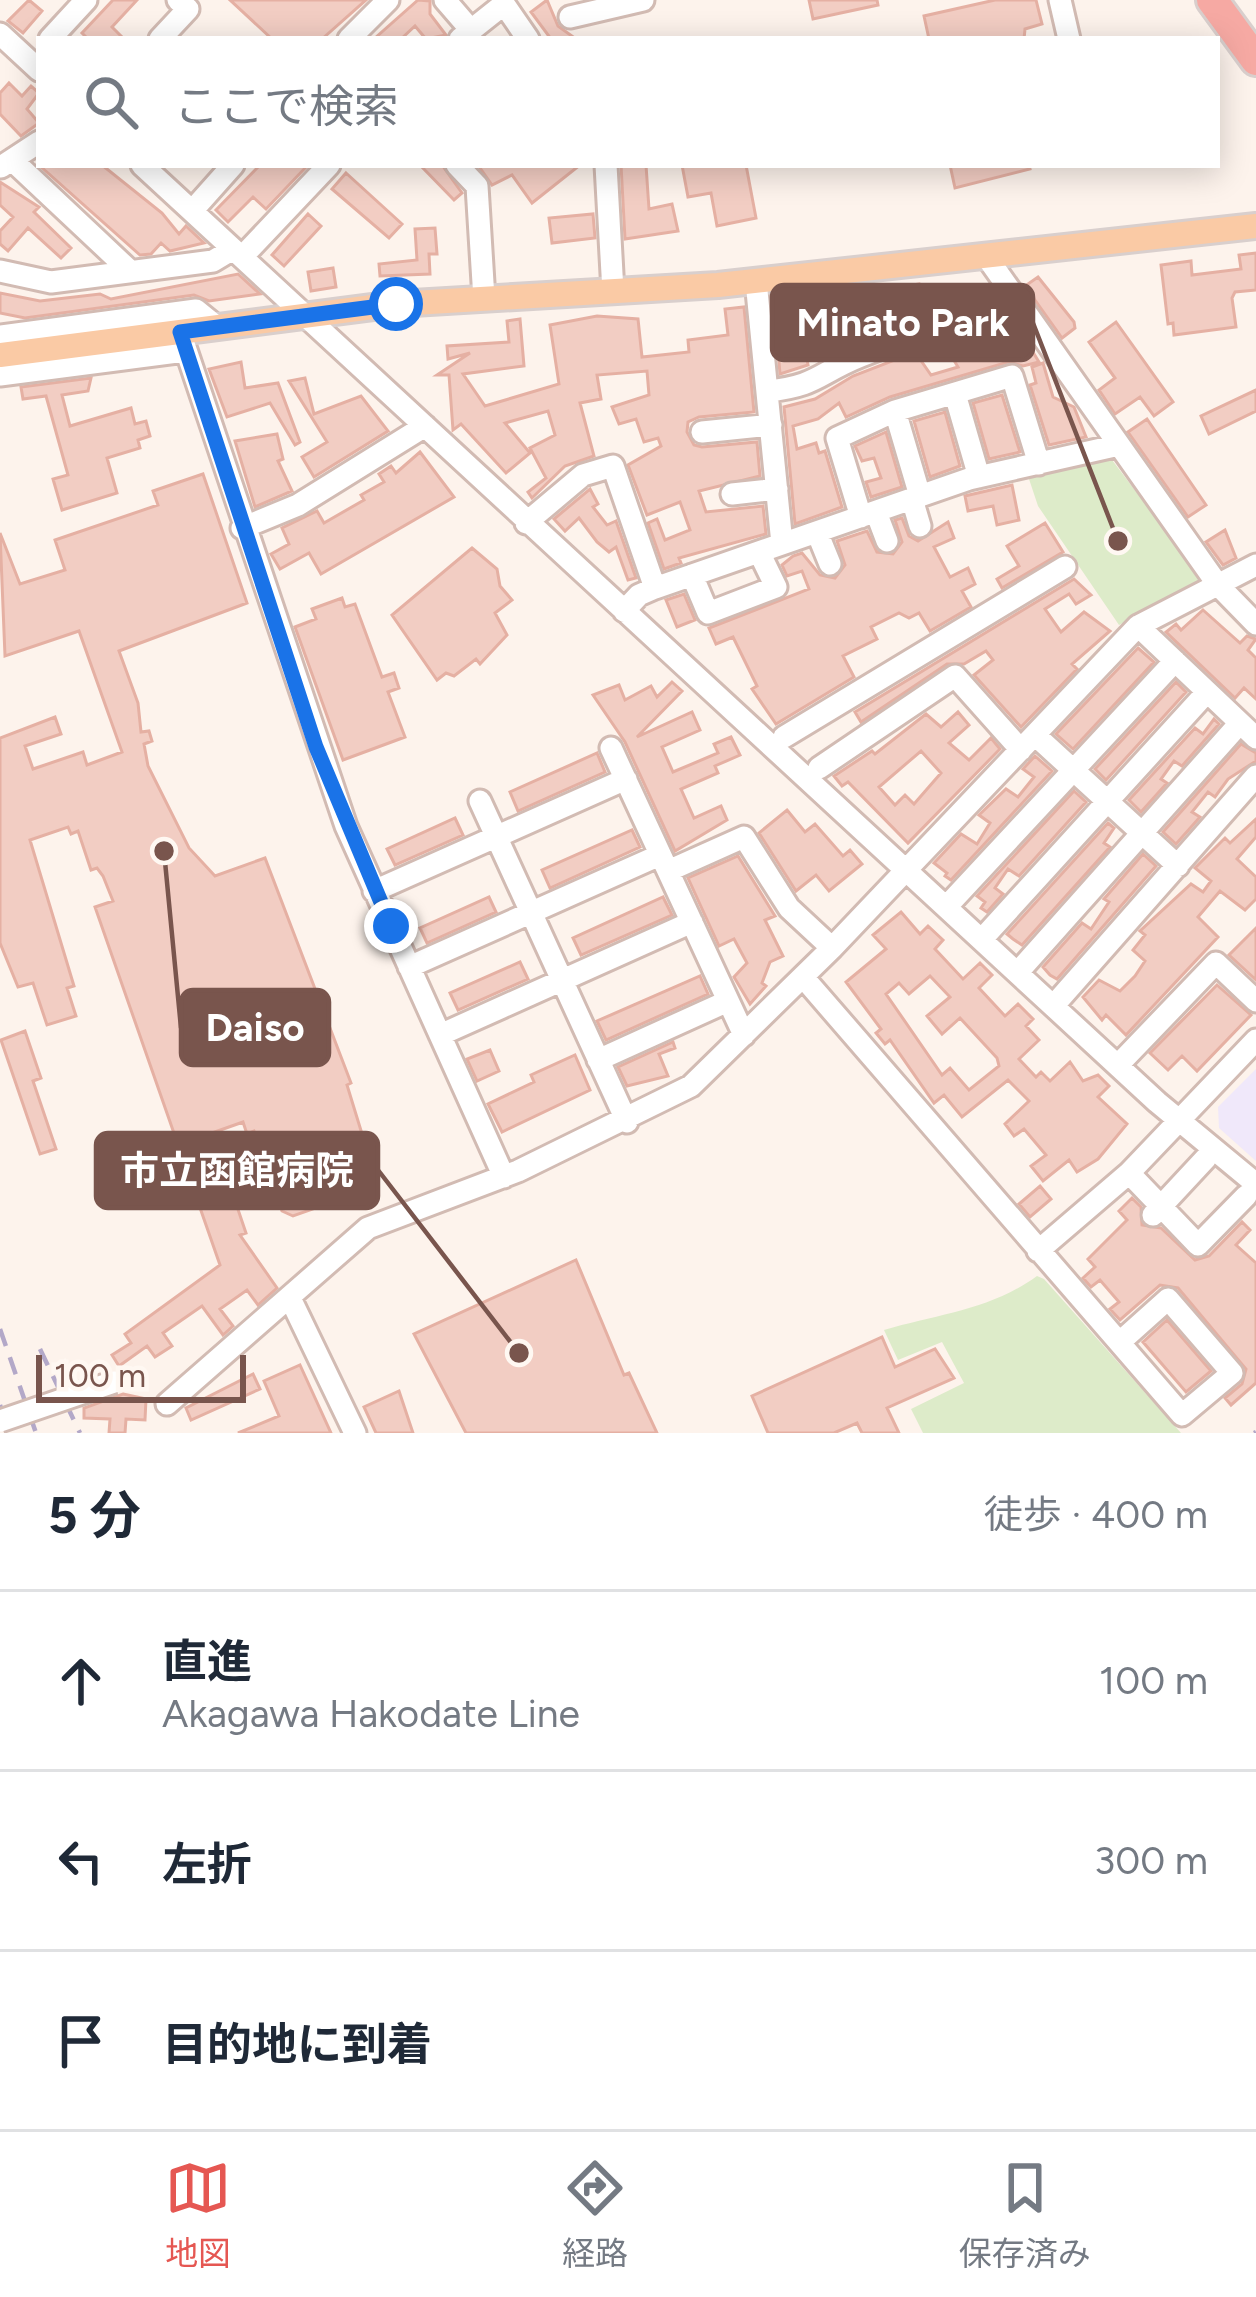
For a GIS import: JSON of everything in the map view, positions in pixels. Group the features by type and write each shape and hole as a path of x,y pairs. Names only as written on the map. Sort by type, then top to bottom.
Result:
{"highway":[{"path":"1212,0 1256,60"}],"main road":[{"path":"0,356 173,339 218,327 307,316 756,281 1256,226"}],"street":[{"path":"53,36 86,0"},
{"path":"163,36 188,9 178,0"},
{"path":"352,36 388,0"},
{"path":"445,0 465,34 505,2 526,36"},
{"path":"570,17 643,0"},
{"path":"1060,0 1069,36"},
{"path":"0,34 36,60"},
{"path":"36,144 6,164 130,272"},
{"path":"145,168 526,523 1181,1118 1251,1190 1198,1245 1157,1210 1129,1173"},
{"path":"192,211 230,168"},
{"path":"0,271 51,282 213,261 237,253 325,168"},
{"path":"460,168 477,186 484,299"},
{"path":"606,168 614,292"},
{"path":"986,256 1218,585 1256,624"},
{"path":"756,281 782,544"},
{"path":"0,336 196,310 218,327"},
{"path":"767,391 810,387 837,365 865,354 972,320 1015,313"},
{"path":"0,375 173,339 316,747 374,891 504,1177"},
{"path":"887,541 868,515 837,438 895,411 1012,376 1039,464"},
{"path":"955,394 980,477"},
{"path":"895,411 920,526"},
{"path":"702,432 770,424"},
{"path":"242,528 298,505 425,426"},
{"path":"624,610 655,588 916,498 980,477 1119,445"},
{"path":"526,523 583,475 613,466 655,588"},
{"path":"732,494 777,489"},
{"path":"817,532 830,564"},
{"path":"692,575 708,613 776,587 759,552"},
{"path":"167,1404 368,1228 504,1177 627,1122 691,1086 832,948 1138,626 1256,565"},
{"path":"784,736 1065,567"},
{"path":"1019,970 1143,834 1248,731 1138,626"},
{"path":"948,904 1175,661"},
{"path":"819,768 955,676 1028,742 1073,770 1178,866"},
{"path":"983,938 1207,692"},
{"path":"611,748 744,1035"},
{"path":"1055,1004 1256,776"},
{"path":"374,891 626,779"},
{"path":"480,801 627,1122"},
{"path":"410,967 531,913 744,837 789,908 832,948"},
{"path":"440,1035 692,922"},
{"path":"1119,1064 1216,963 1256,1001"},
{"path":"803,977 1182,1415 1232,1373 1168,1299 1120,1342"},
{"path":"598,1060 728,1001"},
{"path":"1038,1251 1129,1173 1256,1040"},
{"path":"1157,1210 1205,1158"},
{"path":"290,1298 355,1433"},
{"path":"0,1421 113,1382"}],"shaded area":[{"path":"1256,1069 1256,1161 1219,1128 1218,1107"}],"green space":[{"path":"1109,456 1200,576 1197,584 1119,625 1038,506 1027,473"},
{"path":"1037,1276 1181,1433 923,1433 911,1409 964,1383 942,1342 898,1360 884,1330 982,1304"}],"building":[{"path":"29,0 42,11 23,33 8,21"},
{"path":"113,0 137,0 112,27 121,36 82,33"},
{"path":"230,0 366,0 325,36 269,36"},
{"path":"418,0 430,1 430,14 446,35 423,36 415,26 404,36 377,36"},
{"path":"547,0 558,26 572,36 549,36 531,12"},
{"path":"809,0 877,0 878,5 813,19"},
{"path":"995,0 1036,0 1042,24 1025,29 1024,36 928,36 924,16"},
{"path":"9,83 22,96 31,86 36,90 27,109 36,125 21,136 0,114 0,93"},
{"path":"42,168 106,168 162,213 179,234 186,226 204,243 170,251 161,243 151,254 140,255"},
{"path":"257,168 305,168 266,209 253,197 228,222 216,210"},
{"path":"423,168 444,168 462,193 454,200"},
{"path":"480,168 576,168 532,203 512,175 492,185"},
{"path":"621,168 646,168 649,209 672,204 678,231 625,239"},
{"path":"683,168 747,168 756,218 717,226 711,193 688,197"},
{"path":"951,168 1030,168 1030,169 955,188"},
{"path":"346,173 402,224 389,238 332,189"},
{"path":"0,182 39,207 34,212 71,248 61,258 28,228 8,251 0,244 0,231 13,217 0,205"},
{"path":"308,214 321,226 284,266 272,255"},
{"path":"593,214 595,238 552,243 549,218"},
{"path":"435,228 437,254 429,254 430,274 380,276 379,264 417,260 415,229"},
{"path":"1256,253 1256,290 1235,292 1232,298 1236,327 1174,335 1173,323 1168,324 1161,265 1191,261 1192,275 1241,269 1239,255"},
{"path":"333,268 336,287 311,291 308,272"},
{"path":"238,274 260,294 209,301 194,295 25,318 0,313 0,293 40,301 100,294 111,299"},
{"path":"1038,277 1074,322 1075,328 1062,338 1025,286"},
{"path":"919,284 922,303 944,295 949,309 989,286 996,296 846,346 843,336 821,340 824,357 819,360 804,341 808,365 780,374 775,316 784,315 782,301 830,300 831,306 863,301 862,292 877,290 880,314 905,310 901,287"},
{"path":"744,307 754,412 699,417 688,422 687,432 694,445 702,447 757,442 760,476 699,491 706,512 763,506 766,534 679,558 681,563 664,569 648,523 657,519 665,540 690,530 680,502 647,515 628,465 661,446 658,438 644,442 636,419 619,424 612,407 649,395 647,371 597,375 601,399 580,403 594,456 565,466 532,498 528,492 546,478 530,448 555,435 548,411 505,423 530,453 506,473 461,424 453,430 449,375 437,375 470,353 448,359 447,346 509,342 507,321 520,319 524,366 463,374 485,406 559,384 550,325 597,316 638,319 642,357 689,352 688,340 728,335 725,309"},
{"path":"1116,322 1173,402 1154,416 1140,397 1115,414 1099,390 1115,378 1089,342"},
{"path":"1018,328 1039,362 1023,366 1008,362 890,397 846,417 839,403 818,419 793,426 797,449 816,443 819,453 825,451 842,507 795,524 784,407 815,399 853,376 915,352 931,375 958,367 944,344"},
{"path":"241,362 245,388 278,383 300,442 295,445 270,403 227,417 209,369"},
{"path":"1043,363 1053,397 1074,407 1086,437 1049,445 1030,385 1036,383 1032,367"},
{"path":"91,378 88,391 62,395 70,426 131,408 135,424 146,421 150,436 138,440 140,448 107,458 117,493 62,510 53,479 68,475 46,396 23,399 21,387"},
{"path":"305,378 314,414 361,396 388,431 314,477 302,457 327,442 289,381"},
{"path":"1256,390 1256,411 1209,434 1201,416"},
{"path":"1002,395 1020,452 989,459 973,403"},
{"path":"945,412 960,466 930,477 914,421"},
{"path":"1147,419 1206,505 1188,517 1128,432"},
{"path":"886,432 902,487 871,497 866,482 881,478 874,458 862,461 855,446"},
{"path":"277,434 283,459 278,461 292,491 255,507 235,441"},
{"path":"420,452 454,497 321,574 309,553 280,569 271,554 289,544 282,528 317,511 324,523 364,500 361,495 384,482 379,474 391,466 396,473"},
{"path":"203,474 247,603 119,651 138,703 141,732 149,731 152,741 144,744 148,766 189,848 215,876 265,858 351,1083 347,1085 378,1186 293,1216 282,1211 254,1131 247,1134 243,1122 212,1133 246,1233 240,1235 277,1288 258,1305 247,1290 220,1309 233,1326 223,1335 202,1306 163,1333 172,1346 155,1357 147,1346 119,1366 112,1355 131,1343 125,1334 220,1265 95,907 113,901 103,876 97,868 91,870 78,831 71,834 68,827 30,840 74,986 67,988 76,1016 47,1025 33,983 18,987 0,943 0,738 55,717 61,734 25,746 33,769 83,752 87,765 122,752 79,631 5,656 0,533 20,584 65,570 55,540 158,505 153,491"},
{"path":"1012,485 1019,520 997,525 993,506 968,511 965,496"},
{"path":"590,489 598,504 593,507 607,525 616,521 636,578 628,580 616,547 609,552 579,518 565,531 554,519"},
{"path":"902,518 909,536 918,541 948,522 954,538 934,547 950,577 968,568 975,584 962,591 971,607 930,631 919,613 909,618 899,613 871,627 877,639 843,656 854,677 776,724 752,689 757,686 733,637 716,644 709,628 809,589 802,571 787,576 782,565 793,556 802,553 820,575 835,578 845,565 837,541 867,531 877,552 893,554 902,542 895,520"},
{"path":"1045,523 1063,552 1002,588 997,579 1019,566 1007,546"},
{"path":"1225,530 1236,558 1223,565 1206,542"},
{"path":"472,548 497,569 500,586 512,600 495,613 507,635 480,664 476,659 454,676 446,673 437,680 392,615"},
{"path":"1074,579 1091,595 1076,604 1069,594 1045,609 1061,632 1084,612 1110,631 1072,664 1077,669 1021,727 974,675 993,660 986,651 964,664 947,664 861,722 855,712"},
{"path":"684,594 695,620 677,627 666,600"},
{"path":"342,598 345,607 355,604 382,677 394,673 399,688 388,692 405,737 343,760 295,627 316,619 312,609"},
{"path":"1203,610 1240,643 1247,636 1256,639 1248,650 1256,658 1256,699 1244,688 1235,698 1166,632 1176,624 1181,630"},
{"path":"1138,648 1154,662 1073,749 1056,734"},
{"path":"672,682 682,691 637,737 692,712 700,730 662,747 673,772 718,753 714,744 731,737 740,755 715,766 718,773 681,789 694,818 721,806 727,820 675,851 625,742 593,695 619,685 625,700 651,686 657,697"},
{"path":"1176,682 1186,692 1106,780 1095,769"},
{"path":"958,712 969,725 949,743 969,760 991,738 1000,749 908,843 848,782 842,786 834,776 872,751 875,754 926,714 941,727","holes":["921,751 941,773 914,804 905,795 895,805 879,787"]},
{"path":"1214,719 1219,724 1182,766 1174,761 1161,779 1167,783 1141,812 1129,800 1195,728 1203,734"},
{"path":"1241,744 1256,753 1256,761 1228,779 1215,797 1208,792 1192,812 1200,817 1176,844 1163,832"},
{"path":"597,753 605,772 518,811 510,792"},
{"path":"1035,756 1052,771 951,880 945,876 934,863 961,834 977,844 990,823 979,815 1006,789 1018,797 1034,777 1023,769"},
{"path":"1074,791 1086,802 1019,876 1008,869 995,888 1003,894 987,912 981,908 985,902 977,896"},
{"path":"787,810 805,832 815,824 843,856 850,850 862,864 829,891 816,875 796,891 759,833"},
{"path":"455,818 463,835 395,865 387,849"},
{"path":"1256,819 1256,837 1237,859 1256,877 1256,899 1245,910 1220,891 1198,917 1218,937 1126,1035 1106,1015 1102,1020 1083,997 1099,980 1120,991 1135,976 1145,961 1133,950 1145,935 1140,931 1191,884 1203,892 1211,881 1195,868 1225,838 1230,843"},
{"path":"1108,823 1114,828 1104,843 1110,847 1022,945 1007,934"},
{"path":"632,830 640,847 550,888 542,870"},
{"path":"1143,854 1156,866 1057,979 1050,975 1043,967 1082,923 1091,929 1109,902 1104,899"},
{"path":"738,856 775,916 765,920 783,956 770,962 762,983 766,986 750,1004 734,977 747,963 734,939 719,946 688,878"},
{"path":"489,897 496,912 427,943 420,928"},
{"path":"663,897 672,915 581,955 573,938"},
{"path":"901,912 920,934 928,926 943,940 935,949 963,979 980,963 992,975 979,988 1005,1016 1018,1004 1033,1019 1026,1026 1039,1040 1019,1059 1036,1077 1041,1072 1050,1081 1070,1062 1083,1081 1098,1075 1109,1086 1098,1097 1127,1124 1098,1159 1077,1172 1069,1160 1043,1181 1031,1166 1046,1155 1024,1129 1014,1136 1005,1124 1029,1101 1008,1080 962,1117 944,1095 934,1103 890,1040 885,1044 876,1033 881,1029 846,982 886,949 873,935","holes":["930,976 950,997 927,1016 942,1034 960,1018 999,1066 969,1090 950,1068 942,1075 886,994 899,983 909,994"]},
{"path":"1256,928 1256,980 1229,955"},
{"path":"520,962 528,979 458,1010 450,993"},
{"path":"700,976 708,994 606,1040 597,1021"},
{"path":"1217,985 1251,1015 1197,1071 1182,1056 1168,1070 1150,1053"},
{"path":"25,1031 41,1078 33,1081 56,1149 40,1154 1,1040"},
{"path":"673,1042 675,1048 659,1054 668,1076 627,1086 618,1067"},
{"path":"490,1050 499,1071 477,1081 467,1059"},
{"path":"575,1055 590,1090 502,1132 488,1104 534,1082 531,1075"},
{"path":"1040,1186 1051,1199 1030,1217 1019,1204"},
{"path":"1132,1198 1141,1207 1142,1225 1161,1228 1195,1260 1209,1256 1242,1222 1250,1230 1236,1245 1256,1263 1256,1383 1231,1405 1225,1398 1242,1384 1246,1369 1178,1288 1160,1285 1120,1320 1110,1309 1119,1302 1100,1280 1091,1287 1083,1278 1095,1267 1088,1259 1127,1220 1119,1211"},
{"path":"576,1260 624,1375 629,1373 657,1433 466,1433 414,1334"},
{"path":"1167,1320 1211,1371 1186,1392 1143,1342"},
{"path":"882,1337 895,1367 935,1349 954,1378 887,1408 899,1433 862,1433 857,1423 834,1433 768,1433 752,1396"},
{"path":"300,1365 331,1433 238,1433 279,1416 264,1381"},
{"path":"253,1374 260,1389 191,1420 186,1408"},
{"path":"399,1391 413,1433 376,1433 364,1407"},
{"path":"123,1394 146,1399 145,1420 126,1419 125,1433 109,1433 110,1419 84,1418 84,1408"}],"railway":[{"path":"0,1329 36,1433"},
{"path":"40,1349 80,1433"},
{"path":"0,1405 9,1433"}],"place":[{"name":"Minato Park","path":"1118,541"},
{"name":"Daiso","path":"164,851"},
{"name":"市立函館病院","path":"519,1353"}],"route":[{"path":"391,926 316,747 180,332 396,304"}]}
